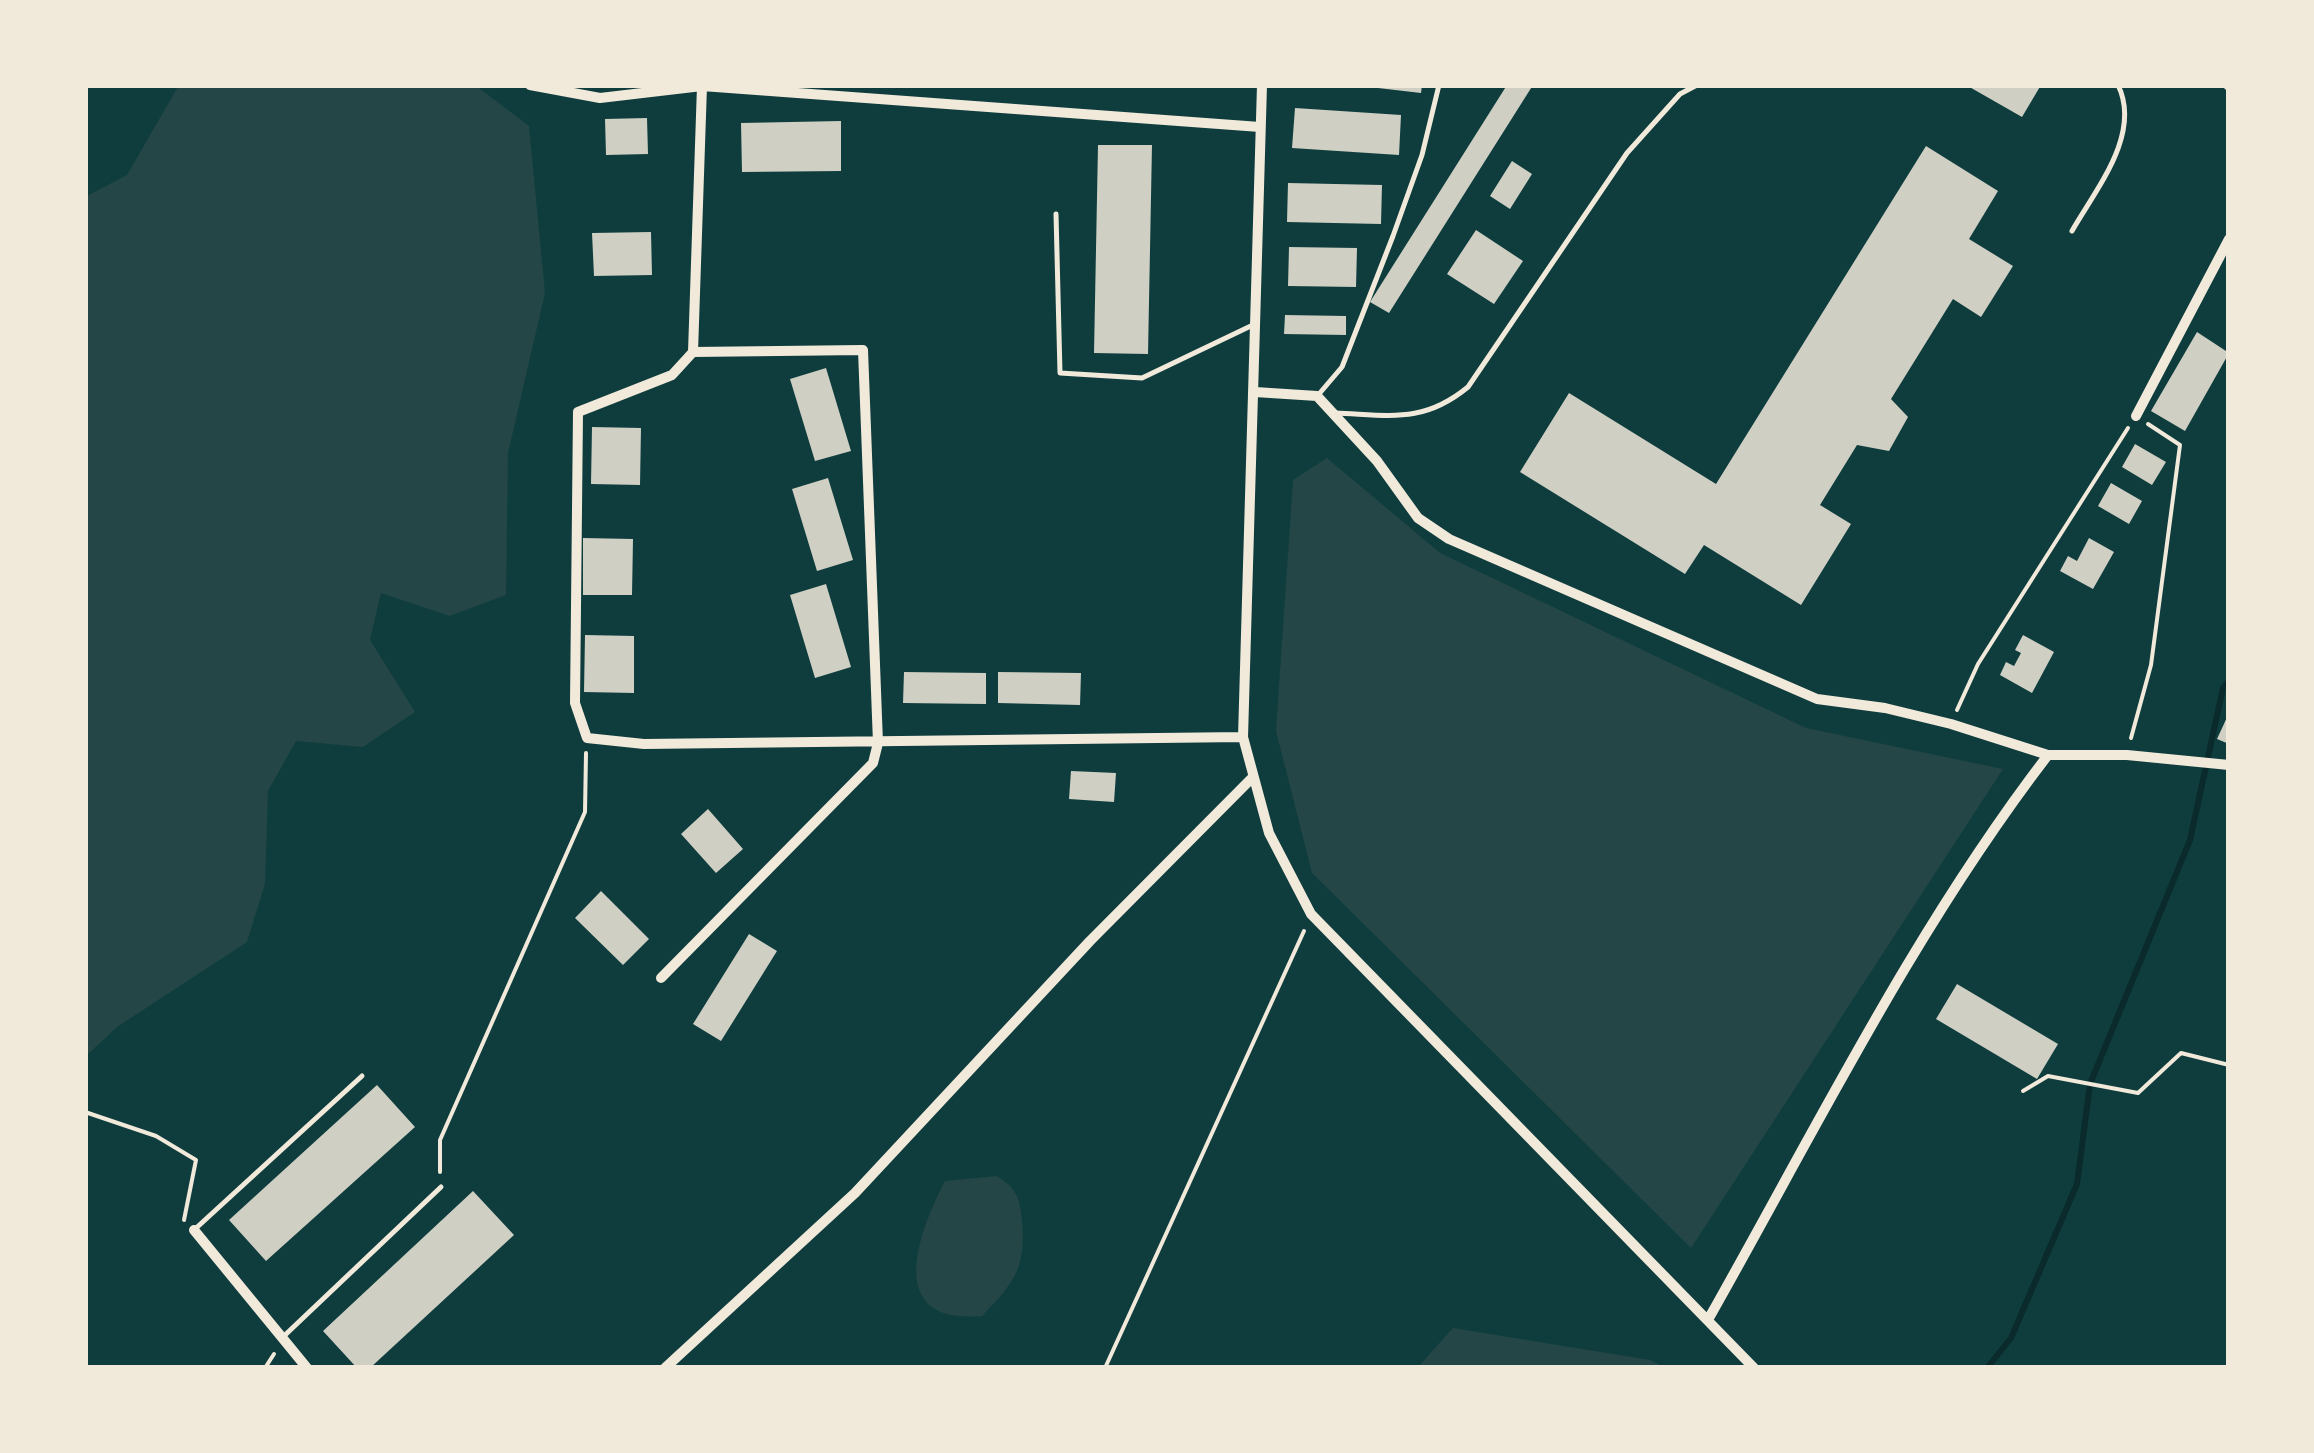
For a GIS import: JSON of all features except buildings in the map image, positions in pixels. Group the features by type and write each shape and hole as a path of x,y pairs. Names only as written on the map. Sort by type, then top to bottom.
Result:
{"street":[{"path":"530,85 600,98 702,86 1260,127"},
{"path":"1262,85 1243,737 1251,779 1284,868 1311,914 1754,1368"},
{"path":"702,86 692,352 672,375 578,412 575,703 586,738 644,744 1243,737"},
{"path":"2136,416 2229,238"},
{"path":"661,978 873,763 878,743 862,350 692,352"},
{"path":"1255,392 1317,396 1377,461 1418,518 1450,540 1817,699 1885,708 2048,755 2127,755 2229,766"},
{"path":"1709,1318 1871,1030 2005,811 2048,755"},
{"path":"665,1368 854,1192 1090,941 1251,779"},
{"path":"194,1230 307,1368"}],"lane":[{"path":"1317,396 1342,367 1394,236 1422,155 1439,85"},
{"path":"1332,413 1421,416 1448,404 1468,387 1627,152 1680,94 1696,85"},
{"path":"2072,231 2121,145 2126,101 2118,85"},
{"path":"1056,214 1060,373 1142,378 1257,322"},
{"path":"194,1230 362,1076"},
{"path":"283,1337 441,1187"}],"path":[{"path":"1951,724 1978,664 2136,416 2180,445 2151,665 2127,755"},
{"path":"441,1187 440,1140 585,812 586,738"},
{"path":"1104,1368 1311,914"},
{"path":"2023,1090 2048,1076 2138,1093 2182,1053 2229,1065"},
{"path":"85,1112 156,1136 196,1160 181,1218 194,1230"}],"shaded area":[{"path":"179,85 475,85 529,126 545,293 508,453 506,595 450,616 381,593 370,640 415,712 363,747 296,741 268,791 265,884 247,942 117,1027 85,1057 85,197 127,175"},
{"path":"1327,458 1440,553 1806,728 2003,769 1691,1248 1312,873 1276,731 1293,480"},
{"path":"997,1176 1013,1189 1020,1206 1020,1263 1003,1293 982,1316 951,1315 930,1306 919,1290 916,1271 926,1224 945,1181"},
{"path":"1453,1328 1650,1360 1666,1368 1417,1368"}],"waterway":[{"path":"1987,1368 2011,1338 2077,1184 2090,1084 2190,840 2223,688 2229,681"}]}
